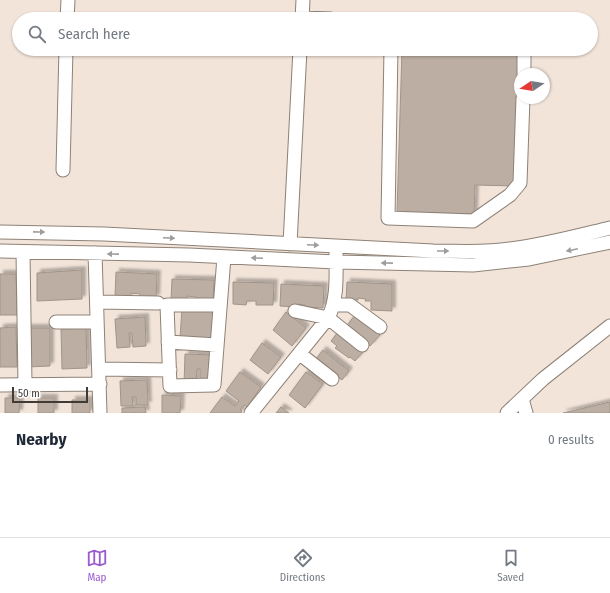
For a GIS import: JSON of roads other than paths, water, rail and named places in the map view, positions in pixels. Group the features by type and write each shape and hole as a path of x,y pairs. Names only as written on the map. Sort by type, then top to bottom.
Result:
{"street":[{"path":"67,12 68,0"},
{"path":"302,12 303,0"},
{"path":"62,170 66,56"},
{"path":"290,244 300,56"},
{"path":"391,56 388,218 473,221 510,195 520,183 523,104"},
{"path":"524,56 524,68"},
{"path":"0,232 104,234 433,251 483,251 536,245 610,228"},
{"path":"0,251 473,265 529,259 610,242"},
{"path":"251,413 328,318 335,297 335,246"},
{"path":"23,252 24,384"},
{"path":"95,253 100,413"},
{"path":"220,305 167,305 170,386 214,385 224,257"},
{"path":"97,302 158,303"},
{"path":"333,305 350,305 380,327"},
{"path":"295,311 328,318 362,345"},
{"path":"56,322 96,322"},
{"path":"507,413 543,379 610,326"},
{"path":"168,342 217,345"},
{"path":"300,354 332,379"},
{"path":"99,370 170,370"},
{"path":"0,385 100,384"},
{"path":"522,399 526,413"}]}
